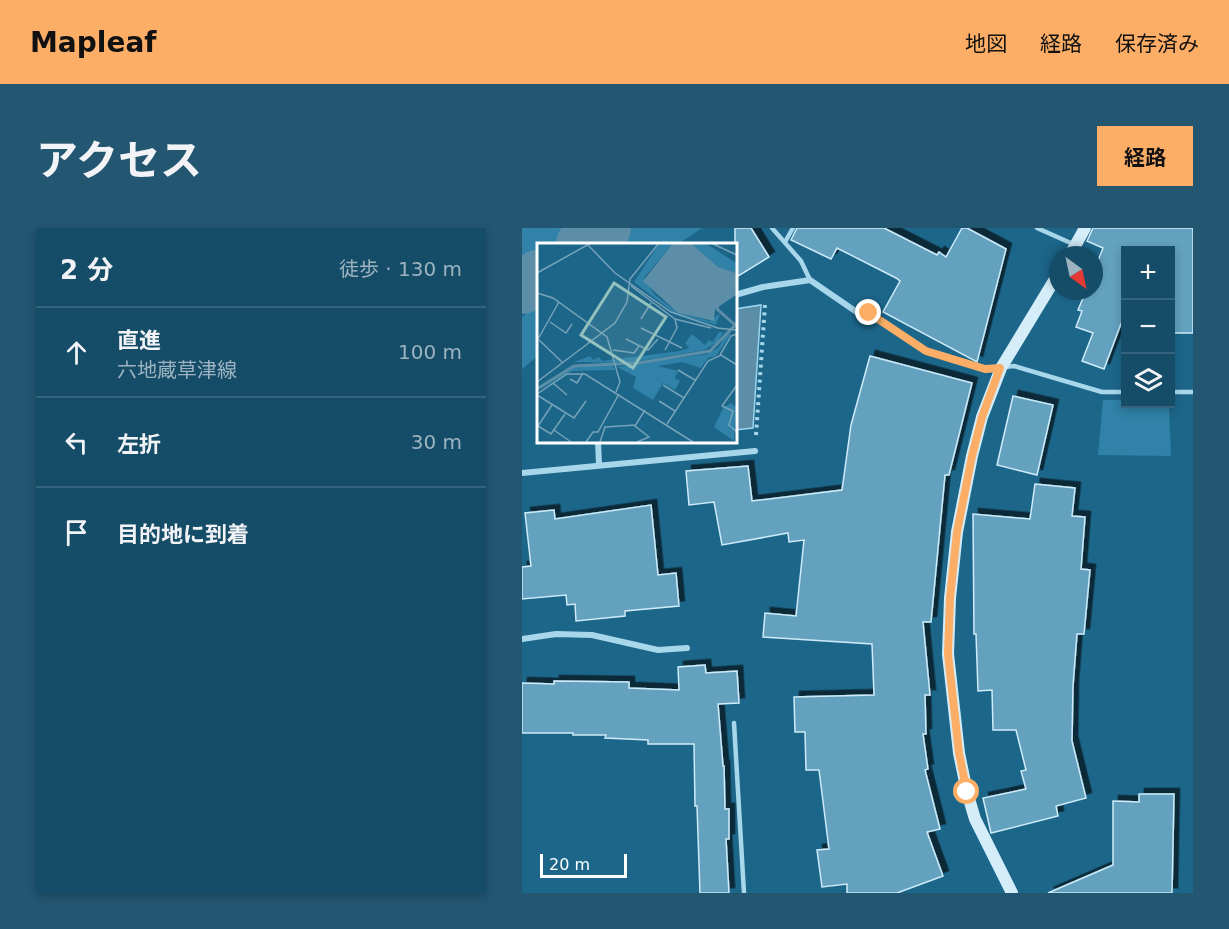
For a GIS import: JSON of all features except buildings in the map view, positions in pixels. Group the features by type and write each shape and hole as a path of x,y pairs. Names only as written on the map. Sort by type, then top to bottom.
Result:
{"main road":[{"path":"1074,246 1085,228"},
{"path":"1011,893 975,819 967,792 959,753 948,654 950,598 957,532 982,417 1000,368 1049,289"}],"street":[{"path":"736,295 810,280 861,315"},
{"path":"598,442 599,465"},
{"path":"522,473 755,451"},
{"path":"522,639 556,634 592,635 658,650 687,648"}],"lane":[{"path":"772,228 801,261 810,280"},
{"path":"785,242 793,228"},
{"path":"1037,228 1066,246"},
{"path":"861,315 869,313 926,351 985,369 1014,366 1102,392 1121,392"},
{"path":"1175,392 1193,392"},
{"path":"734,723 744,893"}],"path":[{"path":"755,451 766,287"}],"shaded area":[{"path":"522,228 580,228 554,243 537,243 537,255 522,267"},
{"path":"628,228 702,228 680,243 608,243"},
{"path":"537,305 537,357 522,369 522,317"},
{"path":"761,305 753,428 736,430 736,309"},
{"path":"1103,400 1121,400 1121,408 1169,408 1171,456 1098,455"}],"waterway":[{"path":"583,243 605,228"},
{"path":"522,288 537,277"}],"route":[{"path":"869,313 926,351 985,369 1000,368 982,417 972,456 957,532 950,598 948,654 959,753 967,792"}]}
